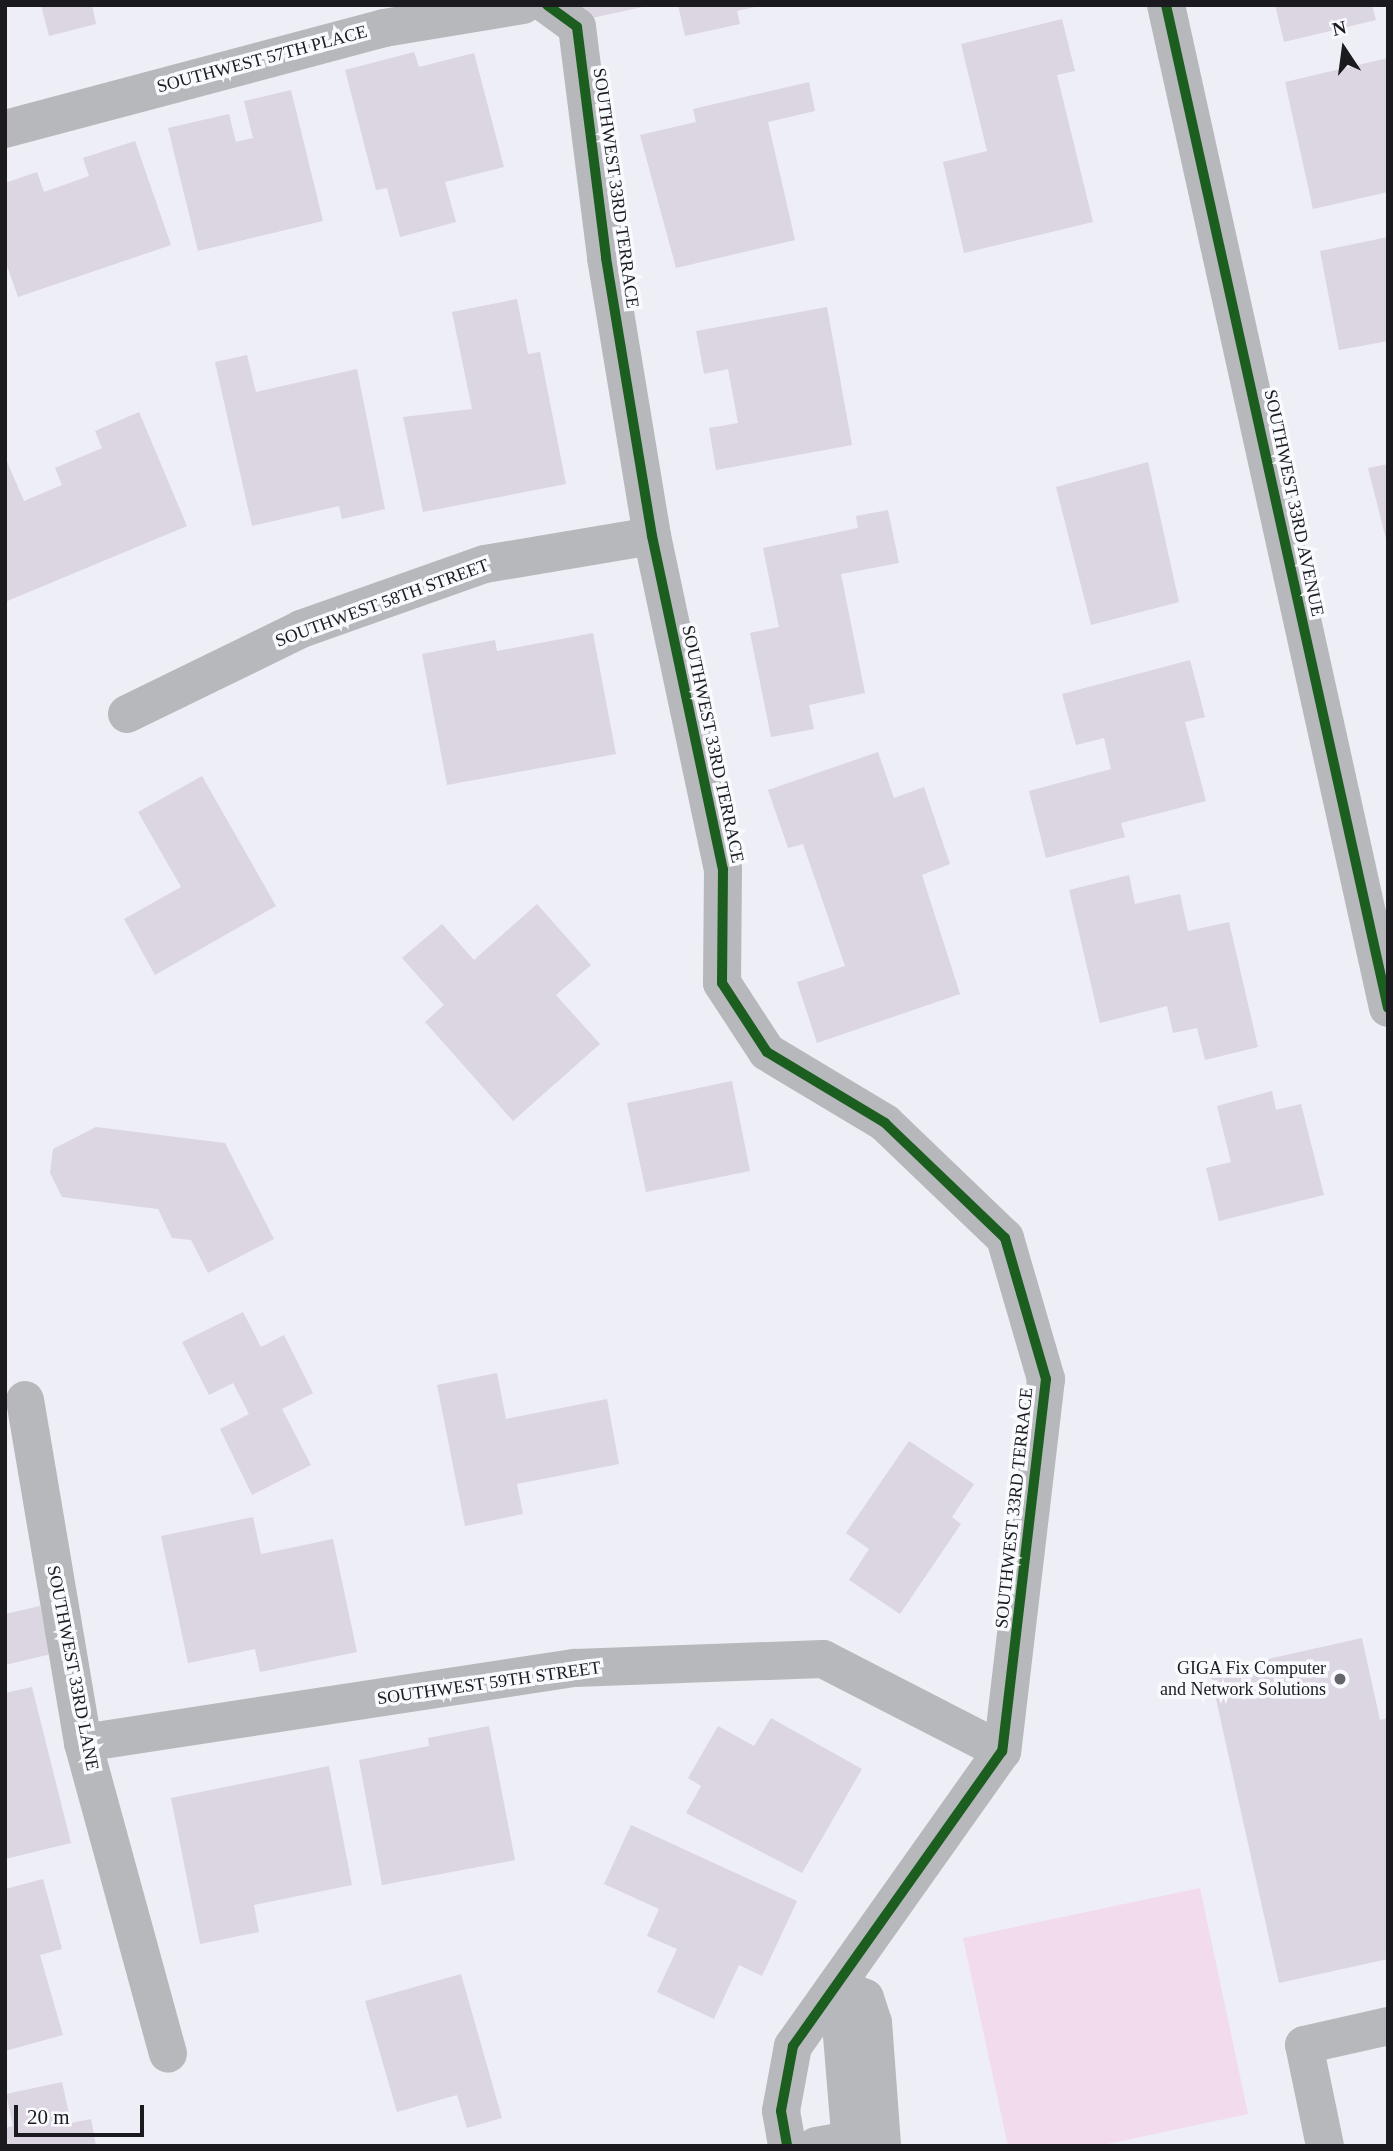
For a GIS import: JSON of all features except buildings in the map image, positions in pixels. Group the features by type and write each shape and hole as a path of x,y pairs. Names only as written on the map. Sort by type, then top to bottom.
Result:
{"street":[{"name":"SOUTHWEST 57TH PLACE","path":"5,129 384,27 523,5"},
{"name":"SOUTHWEST 33RD TERRACE","path":"547,5 577,27 606,258 652,536 723,869 722,984 767,1052 886,1123 1005,1238 1046,1379 1002,1751 838,1987 793,2046 781,2111 787,2146"},
{"name":"SOUTHWEST 33RD AVENUE","path":"1166,5 1388,1008"},
{"name":"SOUTHWEST 58TH STREET","path":"127,714 301,629 485,564 652,536"},
{"name":"SOUTHWEST 33RD LANE","path":"26,1400 83,1743 168,2054"},
{"name":"SOUTHWEST 59TH STREET","path":"83,1743 575,1668 823,1659 1002,1751"},
{"path":"838,1987 850,2144"},
{"path":"1325,2146 1304,2045 1388,2026"}],"shaded area":[{"path":"1200,1888 1248,2114 1098,2146 1008,2146 963,1938"}],"cycle path":[{"path":"547,5 577,27 606,258 652,536 723,869 722,983 767,1052 885,1123 1005,1238 1046,1379 1002,1751 793,2046 781,2111 787,2146"},
{"path":"1166,5 1388,1008"}],"place":[{"name":"GIGA Fix Computer and Network Solutions","path":"1340,1679"}]}
